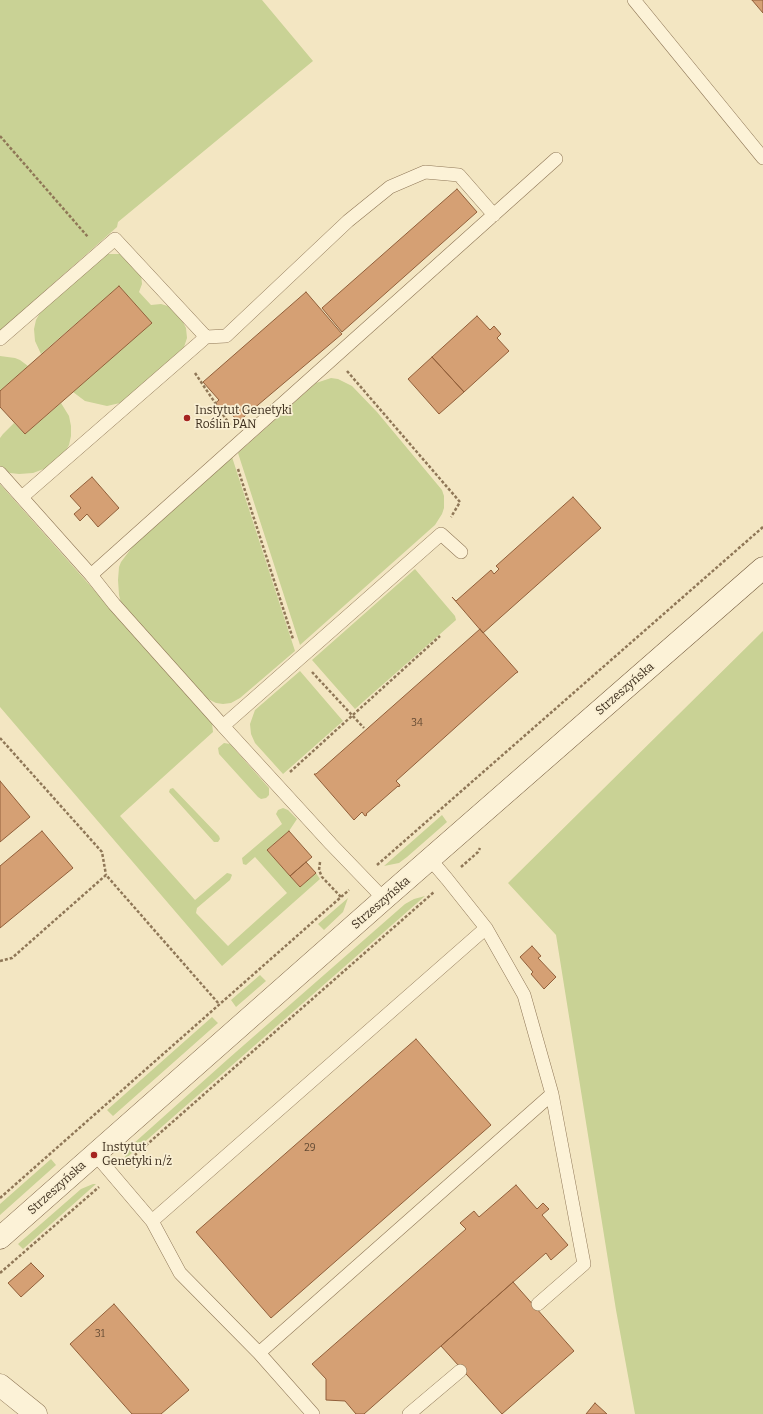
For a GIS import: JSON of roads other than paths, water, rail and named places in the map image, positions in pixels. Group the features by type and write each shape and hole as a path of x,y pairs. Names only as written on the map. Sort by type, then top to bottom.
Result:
{"street":[{"name":"Strzeszyńska","path":"0,1238 384,899 763,568"},
{"path":"0,1385 24,1410"}],"lane":[{"path":"634,0 763,158"},
{"path":"91,575 556,159"},
{"path":"22,498 206,337 226,336 348,221 390,187 425,172 460,175 494,215"},
{"path":"0,339 115,238 206,337"},
{"path":"0,473 223,726 384,899"},
{"path":"223,726 441,534 461,552"},
{"path":"430,860 448,879 486,928 524,995 552,1094 584,1264 538,1304"},
{"path":"152,1221 486,928"},
{"path":"258,1353 552,1094"},
{"path":"95,1154 114,1174 152,1221 180,1273 258,1353 313,1414"},
{"path":"409,1414 460,1371"}],"place":[{"name":"Instytut Genetyki Roślin PAN","path":"187,418"},
{"name":"Instytut Genetyki n/ż","path":"94,1155"}]}
